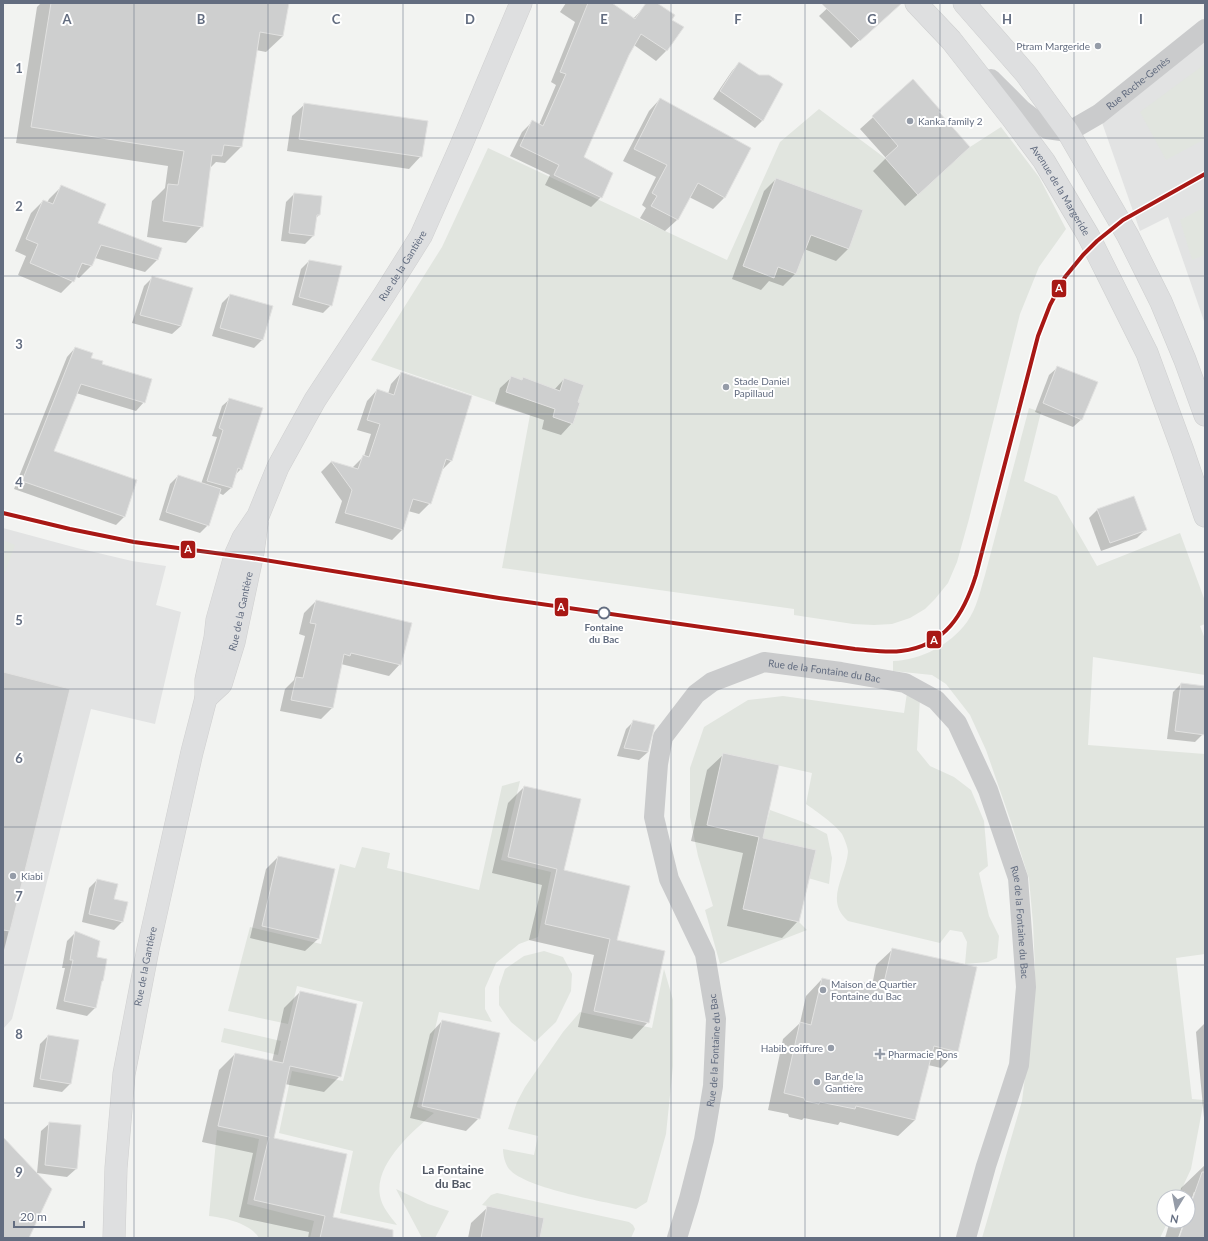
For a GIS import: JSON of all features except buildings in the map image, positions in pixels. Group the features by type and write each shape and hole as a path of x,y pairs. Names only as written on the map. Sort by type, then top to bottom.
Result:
{"main road":[{"name":"Rue de la Gantière","path":"114,1238 116,1168 124,1074 148,950 192,752 206,698 206,680 219,614 235,556 243,538 258,516 278,467 315,400 421,236 521,3"},
{"name":"Avenue de la Margeride","path":"916,3 951,40 1044,161 1088,235 1147,353 1205,516"},
{"path":"964,3 1026,74 1068,132 1128,236 1161,302 1185,360 1205,415"}],"street":[{"name":"Rue Roche-Genès","path":"1068,132 1099,114 1205,29"},
{"path":"951,40 1022,110 1047,130 1068,132"},
{"name":"Rue de la Fontaine du Bac","path":"677,1238 689,1199 704,1140 713,1086 716,1019 705,954 669,879 654,817 658,764 663,737 696,694 712,682 764,662 841,672 905,683 936,700 957,722 988,790 1018,878 1026,988 1019,1065 986,1166 966,1238"}],"shaded area":[{"path":"1205,31 1205,324 1168,217 1140,231 1099,114"},
{"path":"1205,64 1205,139 1166,160 1140,112"},
{"name":"Stade Daniel Papillaud","path":"819,109 885,158 918,195 970,147 1001,127 1039,177 1066,229 1039,267 1020,314 969,519 957,562 948,583 925,609 910,618 892,624 874,625 853,624 794,615 794,609 502,568 530,415 371,360 442,247 488,148 727,260 780,142"},
{"path":"1205,207 1205,255 1192,260 1180,220"},
{"path":"1029,408 1041,412 1024,481 1057,496 1097,566 1180,533 1205,601 1205,624 1200,626 1205,639 1205,675 1093,657 1088,745 1205,754 1205,954 1176,958 1192,1099 1204,1100 1191,1169 1182,1189 1156,1189 1156,1229 1164,1229 1160,1238 982,1238 1022,1101 1029,1045 1035,969 1029,879 986,750 970,715 946,684 932,675 893,671 893,661 914,658 934,650 952,638 970,617 978,599"},
{"path":"3,528 132,561 166,566 156,605 181,612 155,724 91,709 12,1019 3,1029"},
{"path":"3,540 15,545 3,578"},
{"path":"907,693 920,698 917,750 930,766 954,777 971,790 984,821 988,866 979,873 989,916 999,936 997,958 988,962 965,964 967,942 962,932 950,930 940,943 848,921 841,913 837,897 848,852 843,836 839,830 826,818 806,804 812,773 723,753 707,825 759,837 743,909 799,922 807,930 720,964 705,910 713,906 698,856 690,817 690,768 704,727 748,700 783,696 904,713"},
{"path":"520,781 501,860 551,872 538,937 519,944 496,963 485,988 485,1009 492,1022 439,1012 417,1107 434,1113 397,1149 383,1172 380,1184 380,1196 383,1204 397,1225 340,1213 353,1151 279,1133 292,1071 343,1081 363,1002 297,986 288,1024 228,1011 250,927 321,944 340,864 355,868 362,847 390,853 387,868 479,890 502,786"},
{"path":"770,810 806,823 827,834 832,858 829,884 808,878 815,850 763,838"},
{"path":"544,951 563,957 572,974 571,991 556,1022 535,1042 511,1022 499,1005 499,987 505,969 524,956"},
{"path":"664,969 673,1000 673,1066 666,1134 647,1202 636,1209 549,1189 518,1176 509,1169 504,1159 503,1149 534,1155 538,1136 508,1129 517,1102 525,1087 563,1032 580,1012 652,1028"},
{"path":"224,1028 281,1041 278,1055 221,1042"},
{"path":"217,1130 259,1139 247,1204 314,1221 310,1238 259,1238 250,1229 237,1222 209,1216"},
{"path":"396,1189 428,1204 449,1211 435,1238 422,1238"},
{"path":"497,1193 629,1222 635,1229 631,1238 540,1238 544,1218 482,1205 491,1195"}],"transit line":[{"name":"A","path":"3,513 134,542 252,558 499,598 855,649 890,652 916,648 941,635 950,626 959,615 971,589 976,575 1038,336 1050,305 1065,277 1097,241 1123,220 1205,174"}],"place":[{"name":"Ptram Margeride","path":"1098,46"},
{"name":"Kanka family 2","path":"910,121"},
{"name":"Stade Daniel Papillaud","path":"726,387"},
{"name":"Fontaine du Bac","path":"604,613"},
{"name":"Kiabi","path":"13,876"},
{"name":"Maison de Quartier Fontaine du Bac","path":"823,990"},
{"name":"Habib coiffure","path":"831,1048"},
{"name":"Pharmacie Pons","path":"880,1054"},
{"name":"Bar de la Gantière","path":"817,1082"}],"district":[{"name":"La Fontaine du Bac","path":"453,1176"}]}
